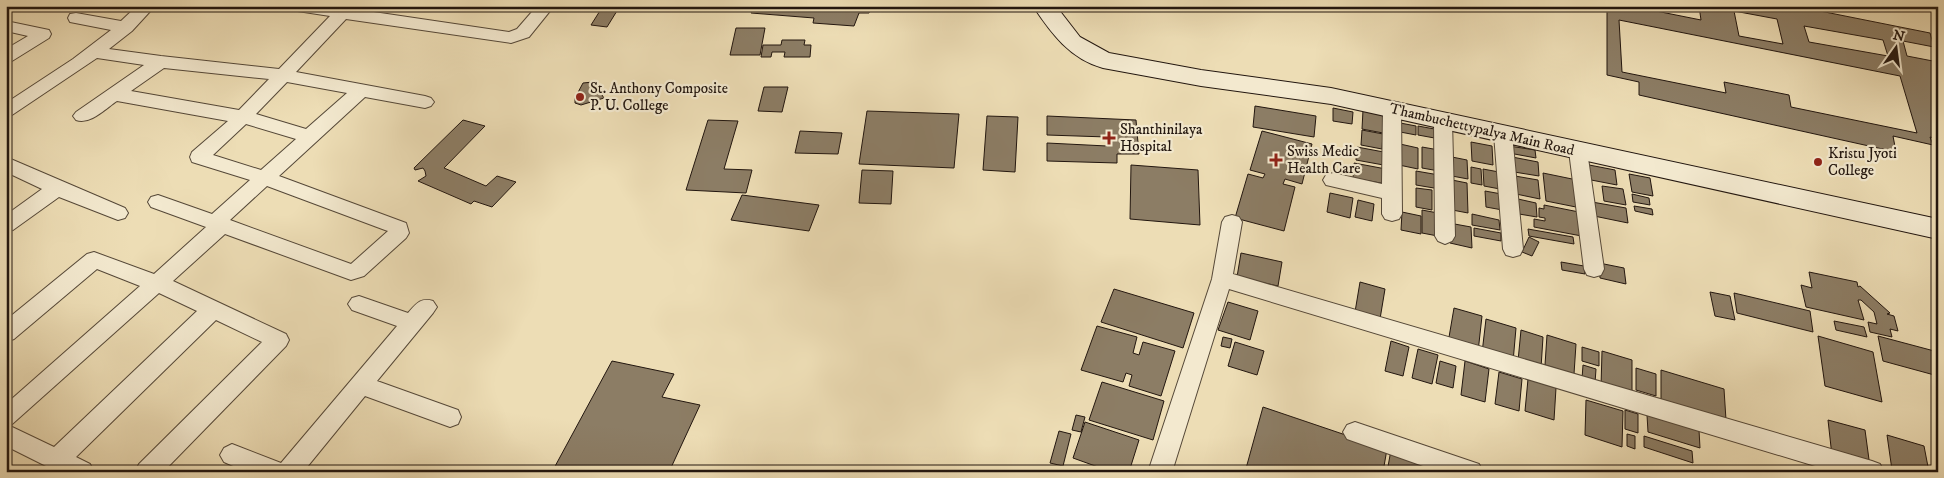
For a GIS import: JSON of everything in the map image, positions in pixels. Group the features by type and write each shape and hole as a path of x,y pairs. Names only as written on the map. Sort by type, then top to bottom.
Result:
{"main road":[{"name":"Thambuchettypalya Main Road","path":"1044,6 1072,42 1103,60 1201,78 1331,96 1938,229"}],"street":[{"path":"6,111 95,52 126,27 147,6"},
{"path":"297,6 511,38 518,37 523,33 546,6"},
{"path":"158,202 351,272 357,270 399,233 399,228 392,225 265,178 199,157 243,117 342,12"},
{"path":"76,18 126,27"},
{"path":"6,26 43,34 6,56"},
{"path":"95,52 161,62 283,75 425,102"},
{"path":"82,116 161,62"},
{"path":"6,418 158,284 265,178 360,90"},
{"path":"113,94 243,117 311,137"},
{"path":"1392,109 1392,214"},
{"path":"1443,121 1445,236"},
{"path":"1503,134 1513,249"},
{"path":"1578,150 1594,269"},
{"path":"6,164 57,188 118,213"},
{"path":"1333,180 1392,192"},
{"path":"6,225 57,188"},
{"path":"1160,472 1222,279 1232,222"},
{"path":"6,333 94,260 158,284 278,340 147,472"},
{"path":"1222,279 1872,472"},
{"path":"288,472 419,315 358,304"},
{"path":"57,460 212,309"},
{"path":"360,385 450,416"},
{"path":"1355,432 1470,472"},
{"path":"6,435 82,472"},
{"path":"232,455 275,472"}],"building":[{"path":"603,6 620,6 607,27 591,25"},
{"path":"747,6 872,6 869,13 859,13 854,26 813,23 814,18 751,13 752,11 745,10"},
{"path":"1607,6 1631,6 1701,20 1699,6 1795,6 1930,33 1934,47 1903,41 1907,56 1938,62 1938,139 1930,137 1933,145 1893,136 1896,152 1639,95 1639,82 1607,75","holes":["1734,11 1777,19 1783,44 1739,36","1619,20 1900,76 1917,133 1791,107 1789,95 1724,82 1726,93 1622,72","1804,26 1883,40 1888,56 1809,42"]},
{"path":"736,28 765,28 760,55 730,55"},
{"path":"782,40 805,40 804,45 811,45 810,57 784,57 785,52 772,52 771,57 761,57 763,45 781,45"},
{"path":"593,82 604,98 581,105 575,103 575,98 583,83"},
{"path":"764,87 788,87 782,112 758,111"},
{"path":"1255,106 1316,116 1314,137 1253,127"},
{"path":"1333,108 1353,112 1352,124 1333,121"},
{"path":"1363,110 1384,114 1383,133 1362,129"},
{"path":"867,111 959,114 954,168 859,164"},
{"path":"987,116 1018,117 1015,172 983,170"},
{"path":"1047,116 1136,120 1139,154 1117,154 1117,163 1047,161 1047,143 1107,146 1107,137 1047,135"},
{"path":"463,120 485,126 444,168 486,186 497,176 516,182 492,207 474,201 471,204 418,181 426,176 425,171 423,168 415,170 414,168"},
{"path":"708,120 738,121 724,169 752,170 746,193 686,190"},
{"path":"1395,122 1416,126 1416,135 1395,131"},
{"path":"1418,126 1440,130 1440,139 1418,135"},
{"path":"1362,130 1383,134 1382,149 1361,145"},
{"path":"800,131 842,133 838,154 795,153"},
{"path":"1262,131 1312,144 1302,184 1285,179 1283,184 1295,187 1284,231 1235,218 1248,174 1263,178 1265,174 1250,170"},
{"path":"1471,142 1492,146 1493,165 1472,161"},
{"path":"1400,144 1418,148 1418,169 1399,165"},
{"path":"1509,146 1535,150 1536,158 1509,153"},
{"path":"1357,147 1389,153 1389,166 1356,160"},
{"path":"1422,147 1439,150 1439,171 1422,168"},
{"path":"1507,156 1538,162 1539,176 1508,171"},
{"path":"1452,157 1467,160 1468,179 1452,176"},
{"path":"1354,163 1386,169 1386,184 1353,178"},
{"path":"1584,164 1615,170 1617,185 1586,179"},
{"path":"1131,165 1198,170 1200,225 1130,219"},
{"path":"1471,167 1481,169 1482,185 1471,183"},
{"path":"1483,169 1499,172 1500,189 1484,186"},
{"path":"862,170 893,171 891,204 859,203"},
{"path":"1416,171 1439,175 1440,189 1416,185"},
{"path":"1543,173 1577,180 1581,208 1546,201"},
{"path":"1629,174 1650,178 1653,196 1632,192"},
{"path":"1515,176 1538,180 1540,199 1516,194"},
{"path":"1447,179 1467,183 1468,213 1447,209"},
{"path":"1602,186 1623,189 1626,205 1604,201"},
{"path":"1416,188 1432,190 1432,210 1416,207"},
{"path":"1485,191 1507,195 1508,211 1486,207"},
{"path":"1330,193 1353,198 1350,218 1327,212"},
{"path":"1632,194 1649,198 1650,205 1633,202"},
{"path":"742,195 819,205 809,231 731,220"},
{"path":"1518,199 1536,203 1537,217 1519,214"},
{"path":"1358,200 1374,204 1372,221 1355,217"},
{"path":"1592,202 1626,208 1628,223 1594,216"},
{"path":"1544,205 1584,213 1587,237 1534,227 1534,219 1545,221 1545,218 1539,217 1539,208 1544,209"},
{"path":"1634,206 1652,209 1653,215 1635,211"},
{"path":"1422,210 1443,214 1443,237 1422,233"},
{"path":"1402,212 1421,216 1421,234 1401,230"},
{"path":"1472,214 1499,220 1500,230 1472,225"},
{"path":"1449,223 1471,227 1472,248 1450,243"},
{"path":"1474,228 1501,233 1501,241 1474,236"},
{"path":"1528,229 1573,237 1574,244 1529,236"},
{"path":"1529,237 1539,242 1532,256 1522,252"},
{"path":"1241,253 1282,262 1278,286 1237,277"},
{"path":"1561,262 1584,266 1585,274 1562,270"},
{"path":"1599,263 1624,268 1626,284 1600,278"},
{"path":"1809,272 1857,282 1858,287 1860,286 1890,313 1887,314 1894,316 1898,331 1890,329 1892,337 1870,332 1868,322 1877,324 1874,312 1861,300 1858,300 1864,320 1806,307 1801,285 1812,288"},
{"path":"1360,282 1385,289 1380,319 1355,312"},
{"path":"1114,289 1194,313 1183,348 1101,322"},
{"path":"1710,292 1730,296 1735,320 1715,316"},
{"path":"1734,293 1810,311 1813,332 1737,313"},
{"path":"1228,302 1258,311 1250,340 1218,330"},
{"path":"1454,308 1482,316 1478,352 1448,343"},
{"path":"1486,319 1516,328 1513,362 1482,353"},
{"path":"1834,321 1864,327 1867,337 1836,330"},
{"path":"1097,326 1137,337 1133,353 1139,355 1143,342 1175,351 1161,396 1129,386 1132,375 1126,373 1123,382 1081,370"},
{"path":"1521,330 1543,337 1541,368 1518,361"},
{"path":"1547,335 1576,344 1574,374 1545,365"},
{"path":"1818,336 1873,352 1882,402 1825,386"},
{"path":"1878,336 1938,352 1938,376 1883,361"},
{"path":"1223,337 1232,339 1230,348 1221,346"},
{"path":"1391,341 1409,347 1403,376 1385,371"},
{"path":"1235,342 1264,351 1257,375 1228,366"},
{"path":"1582,347 1599,352 1599,366 1582,361"},
{"path":"1418,349 1438,355 1432,384 1412,378"},
{"path":"1602,351 1632,360 1632,396 1601,387"},
{"path":"612,361 674,374 662,397 700,405 669,472 562,472 553,470"},
{"path":"1440,361 1456,366 1453,388 1436,383"},
{"path":"1465,361 1489,369 1485,402 1461,395"},
{"path":"1583,365 1596,369 1595,383 1582,379"},
{"path":"1636,368 1656,374 1656,396 1636,390"},
{"path":"1661,370 1724,389 1726,420 1661,401"},
{"path":"1499,372 1522,379 1519,411 1495,404"},
{"path":"1528,379 1556,388 1554,420 1525,411"},
{"path":"1102,382 1164,401 1153,440 1089,420"},
{"path":"1586,400 1623,411 1622,447 1585,435"},
{"path":"1263,407 1387,449 1383,472 1245,472"},
{"path":"1625,410 1638,414 1638,433 1625,429"},
{"path":"1076,415 1085,417 1081,432 1072,430"},
{"path":"1647,415 1699,430 1700,448 1648,432"},
{"path":"1828,420 1865,430 1870,467 1832,456"},
{"path":"1085,422 1139,440 1129,472 1112,472 1073,458"},
{"path":"1059,431 1071,434 1063,466 1050,463"},
{"path":"1627,434 1635,436 1635,449 1627,446"},
{"path":"1887,435 1924,446 1929,472 1899,472 1892,470"},
{"path":"1644,436 1692,451 1693,463 1644,447"},
{"path":"1391,450 1455,472 1387,472"}],"place":[{"name":"St. Anthony Composite P. U. College","path":"580,97"},
{"name":"Shanthinilaya Hospital","path":"1109,138"},
{"name":"Swiss Medic Health Care","path":"1276,160"},
{"name":"Kristu Jyoti College","path":"1818,162"}]}
